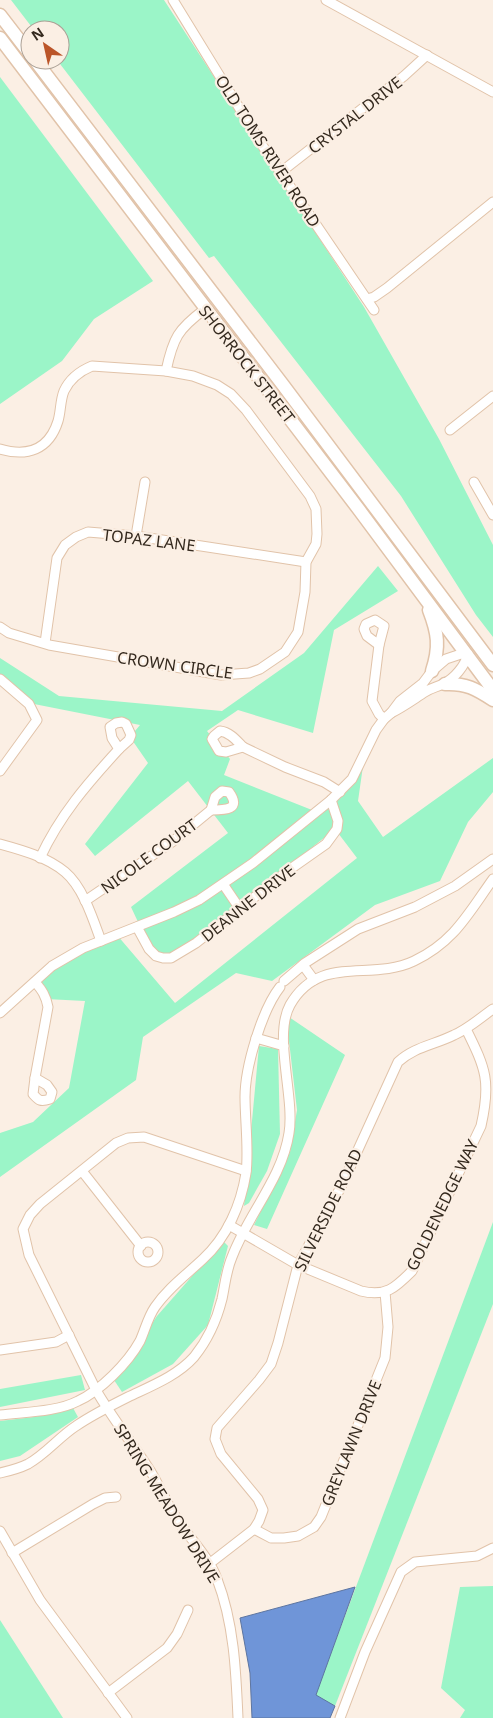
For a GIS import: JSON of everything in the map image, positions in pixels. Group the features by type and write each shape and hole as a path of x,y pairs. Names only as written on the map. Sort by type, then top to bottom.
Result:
{"main road":[{"path":"0,15 20,41"},
{"name":"SHORROCK STREET","path":"0,38 204,309 468,654 493,690"},
{"name":"SHORROCK STREET","path":"43,70 275,374 493,665"},
{"path":"162,225 179,256 201,289 205,299 204,309 211,308 216,311 242,342 275,374"},
{"path":"428,578 438,598 465,641 468,654 484,665 493,676"},
{"path":"425,598 436,628 438,648 432,671"},
{"path":"445,684 459,683 474,688 493,700"}],"street":[{"name":"OLD TOMS RIVER ROAD","path":"173,0 262,145 367,299"},
{"path":"326,0 493,92"},
{"name":"CRYSTAL DRIVE","path":"281,172 404,76 427,55"},
{"path":"374,310 367,299 374,297 387,288 493,202"},
{"path":"166,370 176,336 191,319 204,309"},
{"name":"CROWN CIRCLE","path":"0,449 22,452 39,448 50,435 58,421 64,390 81,371 92,366 166,370 194,376 217,384 232,394 246,410 310,496 316,509 317,534 316,544 306,562 305,592 298,632 285,652 260,669 248,674 221,675 44,644 9,633 0,627"},
{"path":"450,430 493,396"},
{"path":"136,536 145,482"},
{"path":"474,482 493,515"},
{"name":"TOPAZ LANE","path":"44,644 57,558 66,545 76,537 88,532 136,536 306,562"},
{"path":"0,1012 52,966 82,948 190,904 253,863 332,800 352,779 376,730 388,716 400,701 423,684 432,671 446,659 461,654 468,654 457,674 445,684 427,690 388,716 380,714 372,701 380,644"},
{"path":"0,679 28,704 37,720 0,772"},
{"path":"244,747 285,767 324,782 340,792"},
{"path":"40,858 62,817 84,788 119,749"},
{"name":"DEANNE DRIVE","path":"137,927 143,940 156,956 163,958 172,958 196,943 289,870 314,854 331,838 337,828 338,821 332,800"},
{"name":"NICOLE COURT","path":"85,901 172,842 212,810"},
{"path":"0,844 54,864 66,873 85,901 101,941"},
{"path":"0,1415 64,1406 78,1402 96,1390 119,1369 139,1343 154,1308 172,1286 205,1258 220,1239 235,1216 246,1171 245,1094 249,1064 256,1038 273,996 282,984 302,965 358,929 415,907 455,886 493,859"},
{"path":"0,1473 28,1464 75,1427 106,1408 169,1376 193,1357 211,1329 218,1313 231,1258 268,1191 285,1154 292,1112 284,1046 286,1015 302,990 319,977 332,972 411,963 442,946 454,933 493,879"},
{"path":"223,884 240,909"},
{"path":"302,965 314,980"},
{"path":"35,982 43,992 48,1007 35,1078"},
{"name":"SILVERSIDE ROAD","path":"254,1528 263,1510 258,1499 221,1454 214,1439 217,1428 271,1364 298,1264 341,1188 398,1062 408,1053 466,1030 493,1009"},
{"name":"GOLDENEDGE WAY","path":"385,1292 401,1282 412,1271 481,1126 486,1102 486,1080 481,1059 466,1030"},
{"path":"256,1038 284,1046"},
{"name":"SPRING MEADOW DRIVE","path":"238,1718 235,1667 229,1617 217,1578 177,1519 151,1472 106,1408 29,1255 23,1229 30,1215 40,1204 116,1143 128,1138 144,1137 246,1171"},
{"path":"82,1171 140,1246"},
{"path":"229,1225 298,1264 361,1291 370,1293 385,1292"},
{"name":"GREYLAWN DRIVE","path":"254,1528 271,1538 298,1536 314,1527 321,1517 385,1358 388,1327 385,1292"},
{"path":"0,1350 56,1342 68,1335"},
{"path":"12,1553 93,1504 105,1498 116,1497"},
{"path":"209,1564 254,1528"},
{"path":"0,1531 40,1600 126,1718"},
{"path":"340,1718 365,1652 401,1572 415,1562 477,1556 493,1548"},
{"path":"108,1693 168,1648 188,1610"}],"green space":[{"path":"11,0 164,0 364,307 439,439 493,545 493,637 476,615 401,496 214,256 209,258 65,70 70,70 70,20 26,20"},
{"path":"0,77 153,281 94,319 62,361 0,404"},
{"path":"378,566 398,591 334,630 313,733 238,710 207,731 230,759 224,775 317,812 363,766 358,801 383,837 493,758 493,792 468,822 440,881 375,905 272,981 236,973 143,1037 136,1080 0,1177 0,1133 33,1122 69,1088 85,1001 46,999 36,981 98,942 117,935 175,1003 357,858 335,829 178,955 153,954 131,907 228,833 188,781 95,856 85,844 148,763 130,737 140,725 29,703 0,675 0,658 59,696 222,711 304,653"},
{"path":"286,1015 345,1055 267,1229 254,1225 290,1152 297,1110"},
{"path":"259,1046 278,1049 280,1134 267,1171 249,1203 244,1206"},
{"path":"493,1222 493,1304 335,1706 315,1696"},
{"path":"223,1241 228,1246 208,1325 173,1364 122,1392 114,1380 157,1316"},
{"path":"81,1375 85,1390 0,1407 0,1389"},
{"path":"73,1408 78,1417 20,1456 0,1461 0,1421 34,1417"},
{"path":"493,1586 493,1718 460,1718 465,1710 441,1688 460,1587"},
{"path":"0,1620 63,1718 0,1718"}],"water":[{"path":"355,1587 316,1695 335,1706 330,1718 252,1718 250,1673 240,1618"}]}
